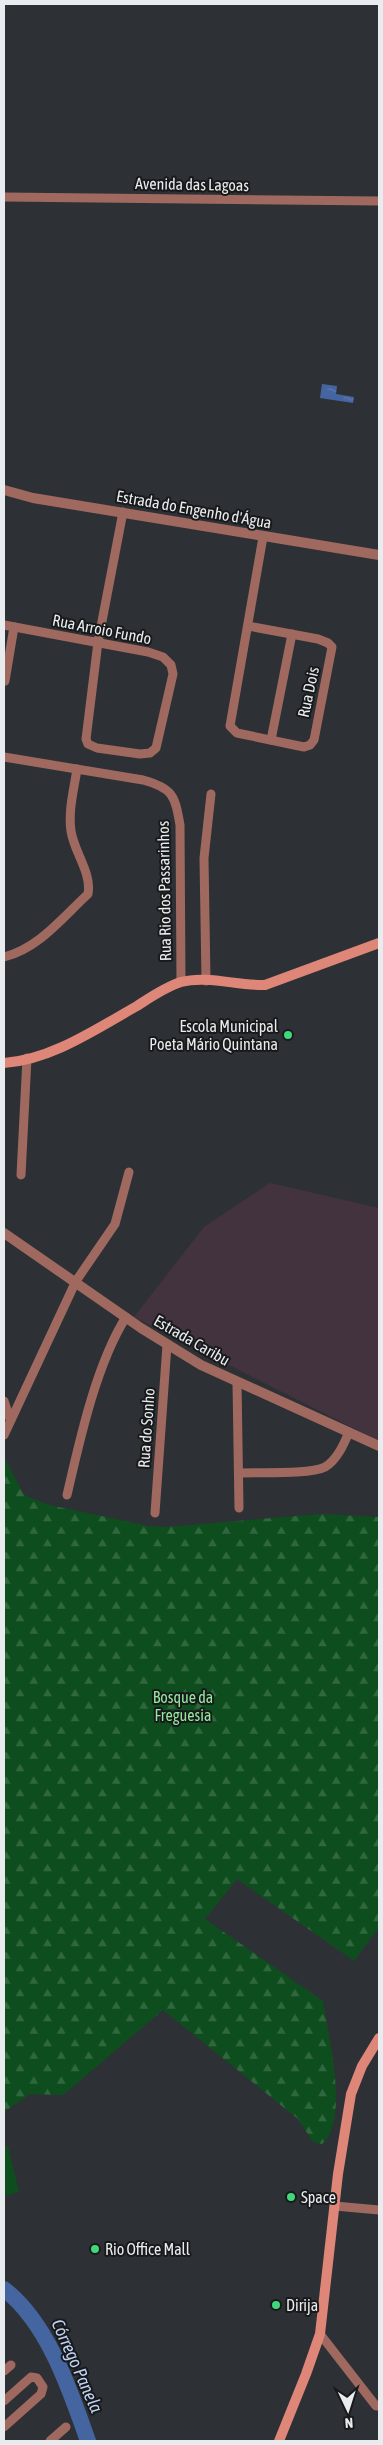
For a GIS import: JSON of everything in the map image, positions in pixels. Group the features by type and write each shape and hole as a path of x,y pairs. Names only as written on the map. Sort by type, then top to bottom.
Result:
{"main road":[{"path":"4,1063 43,1054 86,1035 166,988 181,982 206,980 246,986 264,985 379,943"},
{"path":"279,2441 320,2334 338,2174 352,2094 362,2066 379,2038"}],"street":[{"name":"Avenida das Lagoas","path":"4,197 379,201"},
{"name":"Estrada do Engenho d'Água","path":"4,490 34,498 379,556"},
{"path":"98,642 123,512"},
{"name":"Rua Dois","path":"248,626 292,634 328,643 332,647 314,740 310,745 304,747 237,733 230,726 263,537"},
{"name":"Rua Arroio Fundo","path":"4,625 98,642 162,657 171,665 173,674 159,738 156,748 150,753 140,754 97,748 88,744 85,731 98,642"},
{"path":"6,681 14,627"},
{"name":"Rua Dois","path":"271,740 292,634"},
{"name":"Rua Rio dos Passarinhos","path":"4,757 160,784 168,790 175,801 180,825 181,982"},
{"path":"4,957 18,953 35,944 88,894 87,878 72,832 70,818 77,770"},
{"path":"206,980 204,858 211,794"},
{"path":"21,1175 27,1058"},
{"path":"4,1435 76,1281 115,1224 129,1172"},
{"name":"Estrada Caribu","path":"4,1233 167,1345 201,1365 379,1446"},
{"path":"67,1495 79,1445 107,1355 113,1339 126,1317"},
{"name":"Rua do Sonho","path":"155,1513 167,1345"},
{"path":"237,1383 238,1508"},
{"path":"4,1401 10,1419"},
{"path":"239,1473 312,1470 324,1467 334,1458 349,1432"},
{"path":"335,2206 379,2210"},
{"path":"320,2334 378,2407"},
{"path":"4,2371 11,2365"},
{"path":"4,2401 32,2377 41,2382 43,2387 41,2394 4,2427"},
{"path":"50,2441 66,2427"}],"shaded area":[{"path":"270,1183 379,1208 379,1441 134,1317 204,1227"}],"green space":[{"name":"Bosque da Freguesia","path":"4,1457 24,1495 49,1505 149,1526 165,1527 321,1514 379,1517 379,1927 354,1961 237,1879 205,1919 323,2001 335,2076 336,2097 335,2117 330,2133 322,2144 313,2142 298,2119 163,2010 63,2095 30,2094 4,2112"},
{"path":"8,2146 19,2192 4,2196 4,2147"}],"water":[{"path":"322,384 337,386 336,394 354,397 353,403 320,398"},
{"path":"73,2403 90,2441 85,2441"}],"waterway":[{"name":"Córrego Panela","path":"4,2289 20,2303 45,2339 65,2379 88,2441"}],"place":[{"name":"Escola Municipal Poeta Mário Quintana","path":"288,1035"},
{"name":"Space","path":"291,2197"},
{"name":"Rio Office Mall","path":"95,2249"},
{"name":"Dirija","path":"276,2305"}]}
